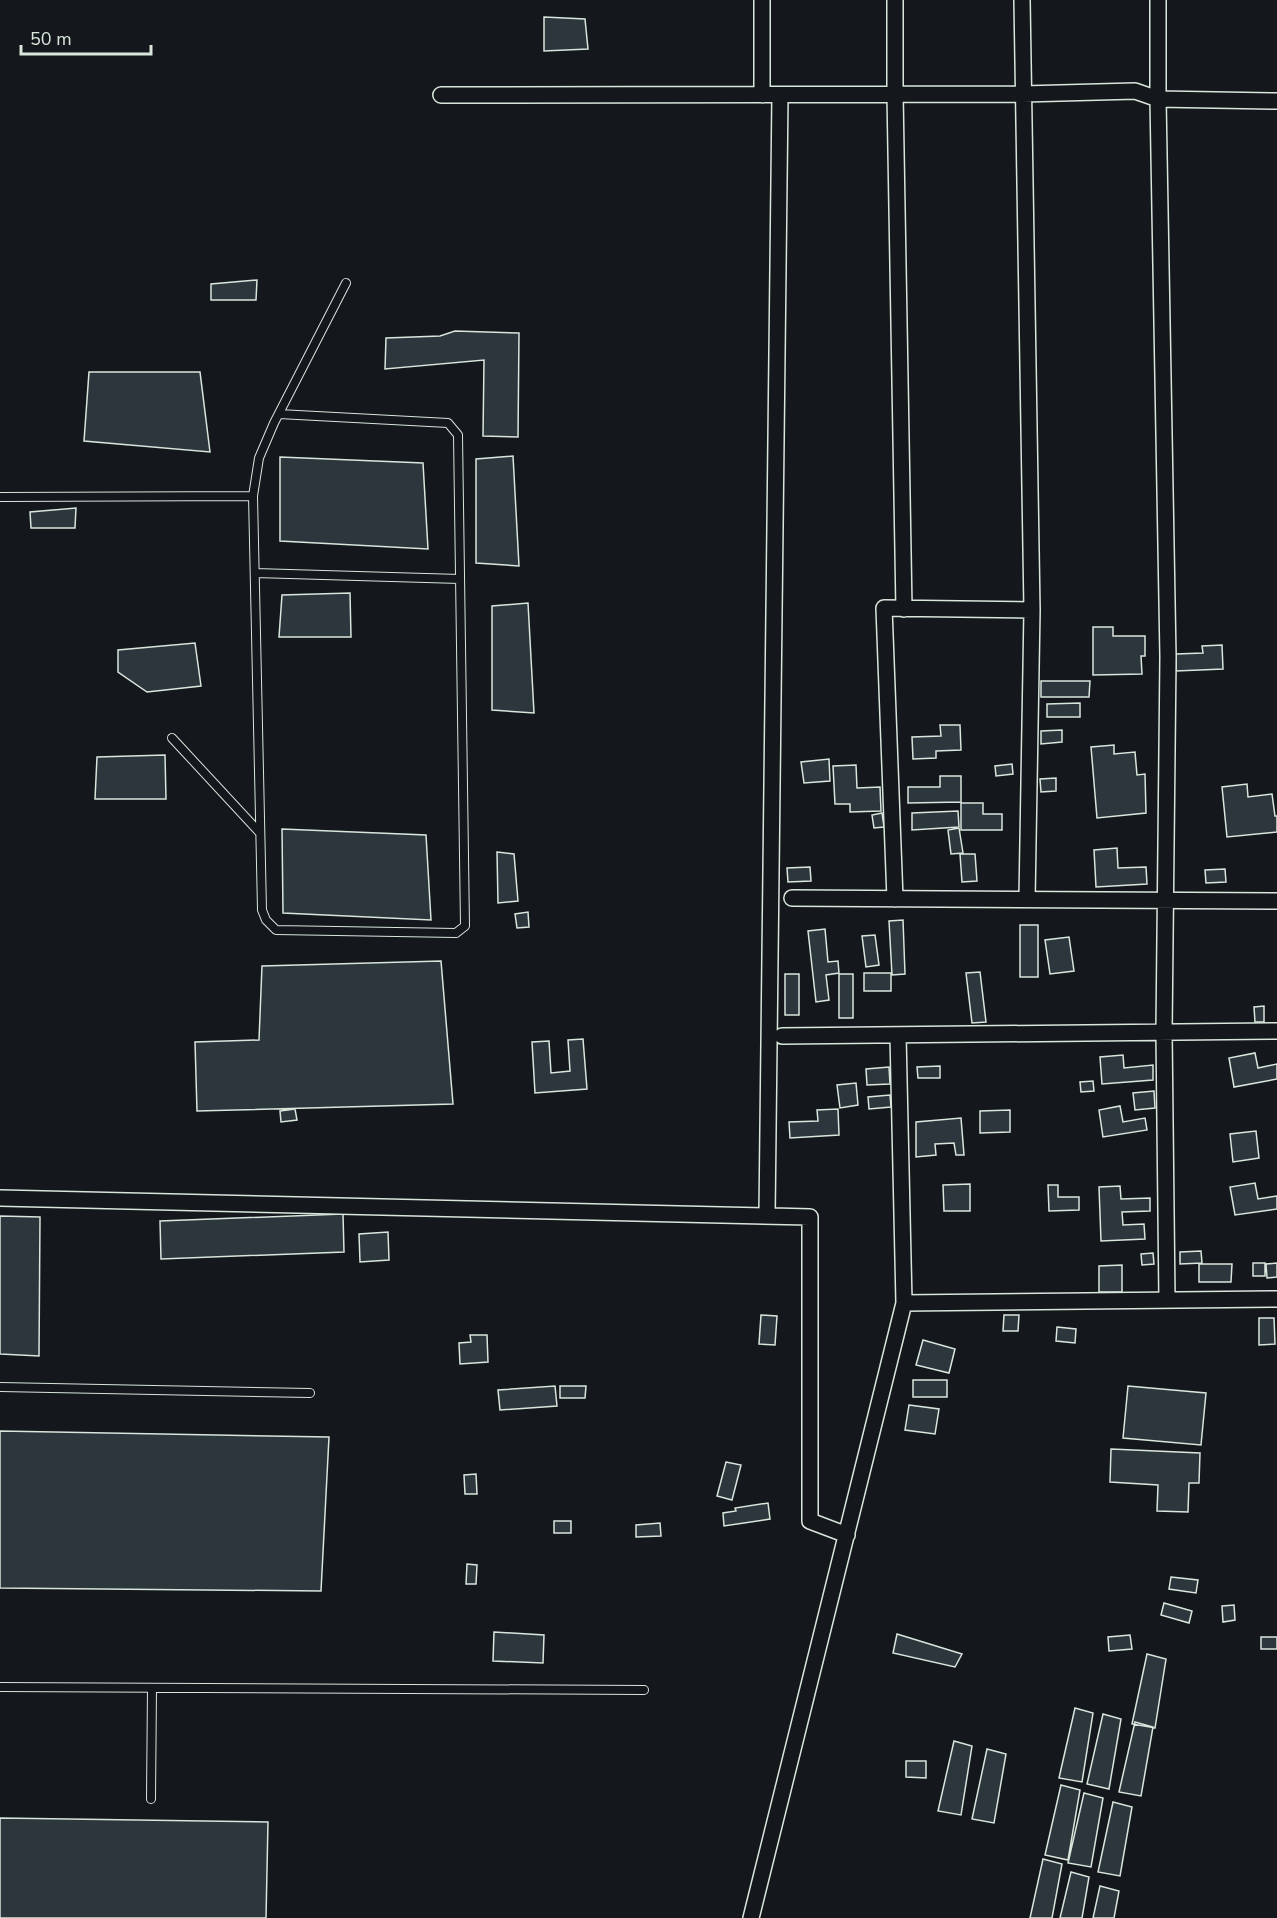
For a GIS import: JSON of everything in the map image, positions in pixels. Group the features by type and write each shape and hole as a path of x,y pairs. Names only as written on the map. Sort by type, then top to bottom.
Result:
{"street":[{"path":"762,0 762,95"},
{"path":"895,0 904,609"},
{"path":"1022,0 1032,610 1027,899"},
{"path":"1158,0 1168,657 1164,1032 1167,1300"},
{"path":"441,95 1023,94 1135,91 1158,99 1277,101"},
{"path":"766,1216 780,95"},
{"path":"895,899 884,608 1032,610"},
{"path":"792,898 1277,901"},
{"path":"783,1036 1277,1031"},
{"path":"751,1918 904,1303 898,1035"},
{"path":"0,1198 810,1217 810,1521 846,1535"},
{"path":"904,1303 1277,1299"}],"lane":[{"path":"279,414 448,423 454,427 458,435 465,926 463,930 456,933 276,930 266,920 262,910 253,496 259,458 279,414 346,283"},
{"path":"0,497 253,496"},
{"path":"255,573 460,579"},
{"path":"172,738 260,833"},
{"path":"0,1387 310,1393"},
{"path":"0,1687 644,1690"},
{"path":"151,1799 152,1688"}],"building":[{"path":"544,17 585,19 588,49 544,51"},
{"path":"257,280 256,300 211,300 211,284"},
{"path":"455,331 519,333 518,437 483,436 484,360 385,369 386,338 440,336"},
{"path":"89,372 200,372 210,452 84,441"},
{"path":"513,456 519,566 476,563 476,459"},
{"path":"280,457 423,463 428,549 280,541"},
{"path":"76,508 75,528 31,528 30,512"},
{"path":"350,593 351,637 279,637 282,595"},
{"path":"528,603 534,713 492,710 492,606"},
{"path":"1093,627 1113,627 1113,636 1145,636 1145,656 1141,656 1142,674 1093,675"},
{"path":"195,643 201,686 147,692 118,672 118,650"},
{"path":"1222,645 1223,669 1176,671 1176,654 1203,653 1202,646"},
{"path":"1041,681 1090,681 1089,697 1041,697"},
{"path":"1080,703 1080,717 1047,717 1047,704"},
{"path":"940,725 960,725 961,750 936,751 936,758 913,759 912,737 941,736"},
{"path":"1062,730 1062,742 1041,744 1041,731"},
{"path":"1114,745 1114,754 1135,752 1137,775 1145,774 1146,813 1097,818 1091,747"},
{"path":"165,755 166,799 95,799 97,757"},
{"path":"829,759 830,781 804,783 801,762"},
{"path":"1012,764 1013,774 996,776 995,766"},
{"path":"856,765 857,788 880,787 881,811 850,812 850,804 835,804 833,766"},
{"path":"940,776 961,776 961,802 908,803 908,787 940,787"},
{"path":"1056,778 1056,791 1041,792 1040,779"},
{"path":"1247,784 1248,797 1272,794 1275,816 1277,816 1277,832 1227,837 1222,787"},
{"path":"961,803 983,803 983,814 1002,814 1002,830 961,830"},
{"path":"958,811 959,827 912,830 912,813"},
{"path":"882,813 884,827 874,828 872,815"},
{"path":"959,828 963,853 951,854 948,830"},
{"path":"282,829 426,835 431,920 283,913"},
{"path":"1117,848 1118,868 1146,867 1147,884 1096,887 1094,850"},
{"path":"497,852 514,854 518,901 498,903"},
{"path":"960,854 975,854 977,881 962,882"},
{"path":"810,867 811,881 788,882 787,868"},
{"path":"1225,869 1226,882 1206,883 1205,870"},
{"path":"528,912 529,927 517,928 515,914"},
{"path":"903,920 905,974 892,975 889,921"},
{"path":"1020,925 1038,925 1038,977 1020,977"},
{"path":"825,929 828,962 838,961 839,973 826,975 829,1000 816,1002 808,931"},
{"path":"875,935 879,965 866,967 862,936"},
{"path":"1069,937 1074,971 1050,974 1045,940"},
{"path":"441,961 453,1104 197,1111 195,1042 259,1040 262,966"},
{"path":"980,972 986,1022 972,1023 966,973"},
{"path":"864,973 891,973 891,991 864,991"},
{"path":"785,974 799,974 799,1015 785,1015"},
{"path":"839,974 853,974 853,1018 839,1018"},
{"path":"1264,1006 1264,1022 1255,1022 1254,1007"},
{"path":"583,1039 587,1089 535,1093 532,1042 549,1041 551,1073 570,1071 568,1040"},
{"path":"1255,1053 1258,1068 1277,1064 1277,1079 1234,1087 1229,1058"},
{"path":"1123,1055 1124,1068 1153,1065 1153,1080 1102,1084 1100,1057"},
{"path":"940,1066 940,1078 918,1078 917,1067"},
{"path":"889,1067 890,1084 867,1085 866,1069"},
{"path":"1093,1081 1094,1091 1081,1092 1080,1082"},
{"path":"856,1083 858,1105 840,1108 837,1085"},
{"path":"1154,1091 1155,1108 1135,1110 1133,1093"},
{"path":"890,1095 891,1107 869,1109 868,1097"},
{"path":"1120,1106 1123,1122 1145,1118 1147,1130 1103,1137 1099,1110"},
{"path":"295,1109 297,1120 281,1122 280,1111"},
{"path":"838,1109 839,1135 790,1138 789,1122 818,1121 817,1110"},
{"path":"1010,1110 1010,1132 980,1133 980,1111"},
{"path":"961,1118 964,1155 956,1155 954,1143 935,1144 936,1155 916,1157 916,1122"},
{"path":"1256,1131 1259,1158 1233,1162 1230,1134"},
{"path":"1255,1183 1258,1199 1277,1196 1277,1209 1235,1215 1230,1187"},
{"path":"970,1184 970,1211 944,1211 943,1185"},
{"path":"1048,1185 1058,1185 1058,1197 1079,1197 1079,1210 1049,1211"},
{"path":"1120,1186 1121,1199 1150,1198 1150,1211 1122,1212 1123,1225 1144,1224 1145,1239 1101,1241 1099,1187"},
{"path":"343,1214 344,1252 161,1259 160,1221"},
{"path":"0,1216 40,1217 39,1356 0,1354"},
{"path":"388,1232 389,1260 360,1262 359,1234"},
{"path":"1201,1251 1202,1263 1180,1264 1180,1252"},
{"path":"1153,1253 1154,1264 1142,1265 1141,1254"},
{"path":"1253,1263 1265,1263 1265,1276 1253,1276"},
{"path":"1277,1263 1277,1277 1267,1278 1266,1264"},
{"path":"1199,1264 1232,1264 1231,1282 1199,1282"},
{"path":"1122,1265 1122,1292 1099,1292 1099,1266"},
{"path":"761,1315 777,1316 775,1345 759,1344"},
{"path":"1004,1315 1019,1315 1018,1331 1003,1331"},
{"path":"1259,1318 1274,1318 1275,1344 1259,1345"},
{"path":"1057,1327 1076,1329 1075,1343 1056,1341"},
{"path":"470,1335 487,1335 488,1362 460,1364 459,1343 471,1342"},
{"path":"923,1340 955,1349 949,1373 916,1365"},
{"path":"913,1380 947,1380 947,1397 913,1397"},
{"path":"555,1386 557,1406 500,1410 498,1390"},
{"path":"560,1386 586,1386 585,1398 560,1398"},
{"path":"1128,1386 1206,1393 1201,1445 1123,1438"},
{"path":"909,1405 939,1409 935,1434 905,1430"},
{"path":"0,1431 329,1437 321,1591 0,1588"},
{"path":"1111,1449 1200,1453 1199,1483 1189,1483 1188,1512 1157,1511 1158,1485 1110,1482"},
{"path":"726,1462 741,1465 732,1500 717,1496"},
{"path":"476,1474 477,1494 465,1494 464,1475"},
{"path":"768,1503 770,1519 724,1526 723,1513 736,1511 735,1508"},
{"path":"554,1521 571,1521 571,1533 554,1533"},
{"path":"660,1523 661,1536 636,1537 636,1525"},
{"path":"467,1564 477,1565 476,1584 466,1584"},
{"path":"1171,1577 1198,1580 1196,1593 1169,1589"},
{"path":"1164,1603 1192,1611 1189,1623 1161,1615"},
{"path":"1234,1605 1235,1620 1223,1622 1222,1606"},
{"path":"494,1632 544,1635 543,1663 493,1661"},
{"path":"897,1634 962,1654 955,1667 893,1653"},
{"path":"1130,1635 1132,1649 1109,1651 1108,1637"},
{"path":"1261,1637 1277,1637 1277,1649 1261,1649"},
{"path":"1147,1654 1166,1659 1155,1728 1132,1724"},
{"path":"1075,1708 1093,1713 1082,1782 1059,1778"},
{"path":"1103,1714 1121,1719 1109,1789 1087,1784"},
{"path":"1135,1722 1153,1727 1141,1796 1119,1792"},
{"path":"954,1741 972,1746 961,1815 938,1811"},
{"path":"987,1749 1006,1754 994,1823 972,1819"},
{"path":"906,1761 926,1761 926,1778 906,1777"},
{"path":"1061,1785 1080,1790 1068,1860 1045,1855"},
{"path":"1084,1793 1103,1798 1091,1867 1068,1863"},
{"path":"1113,1802 1132,1807 1120,1876 1098,1872"},
{"path":"0,1818 268,1822 266,1918 0,1918"},
{"path":"1043,1859 1062,1864 1052,1918 1030,1918"},
{"path":"1071,1872 1089,1877 1082,1918 1060,1918"},
{"path":"1100,1886 1119,1891 1114,1918 1093,1918"}]}
